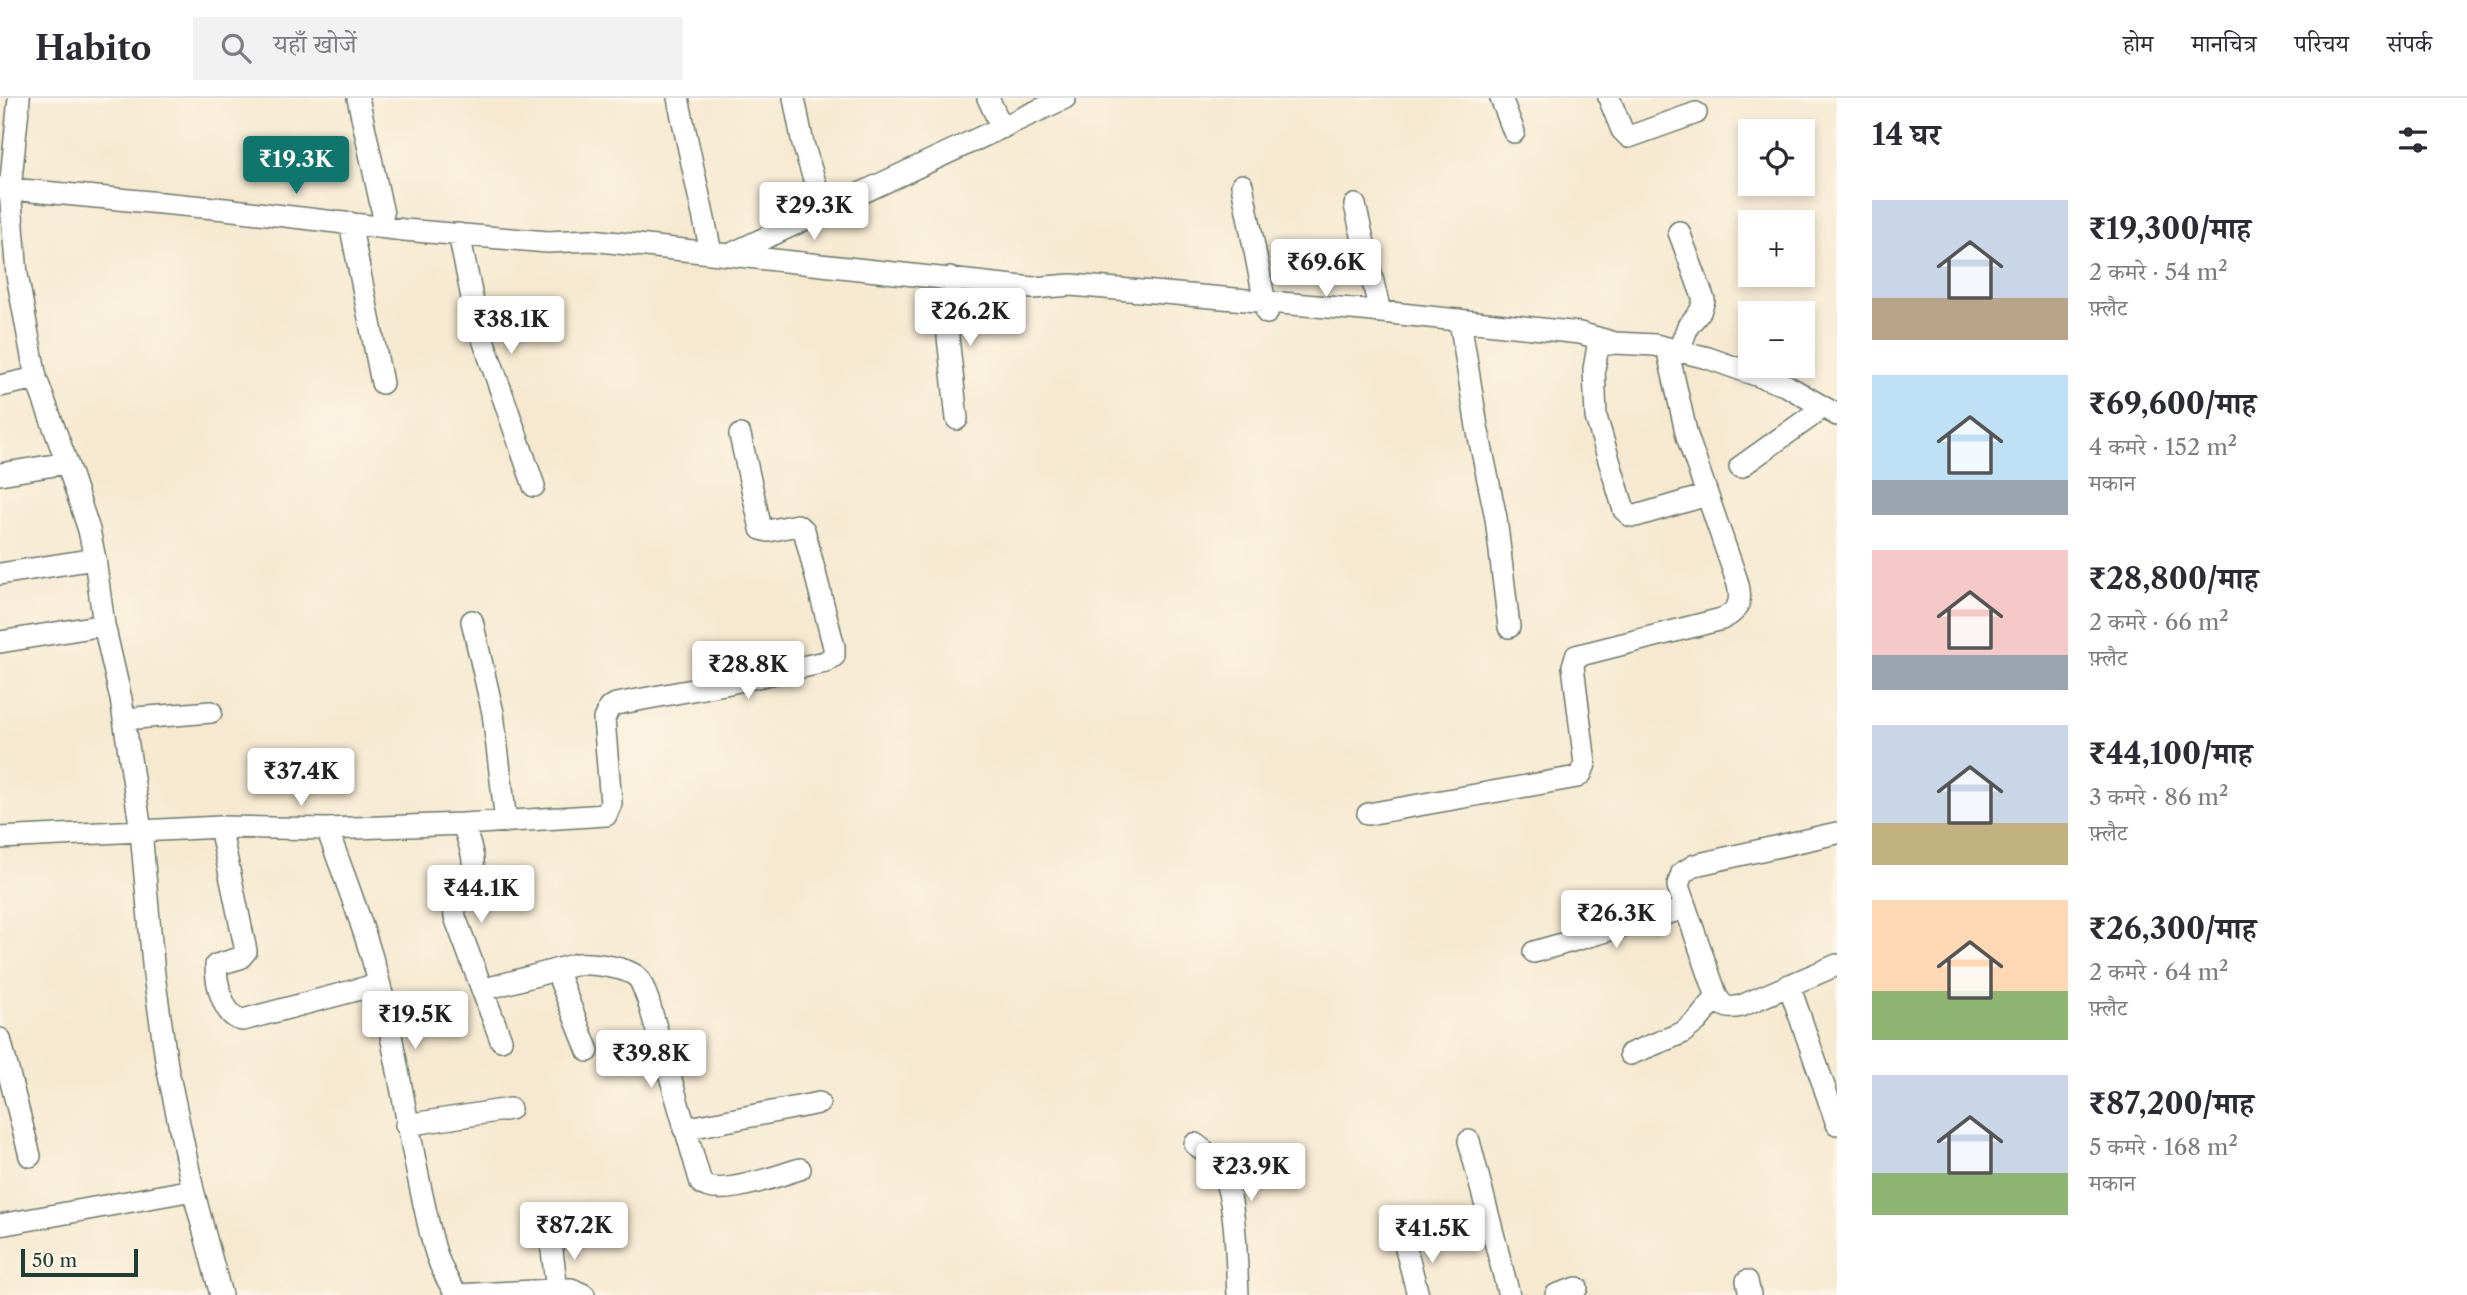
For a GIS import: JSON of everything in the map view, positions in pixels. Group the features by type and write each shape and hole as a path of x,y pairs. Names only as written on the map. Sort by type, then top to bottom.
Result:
{"street":[{"path":"19,98 5,182 8,274 36,378 89,530 104,625 124,719 141,831 162,1034 193,1190 221,1295"},
{"path":"358,98 383,214"},
{"path":"678,98 721,253"},
{"path":"794,98 803,144 824,211"},
{"path":"988,98 1002,128"},
{"path":"721,253 824,211 1065,98"},
{"path":"1501,98 1514,132"},
{"path":"1609,98 1622,130 1629,137 1696,113"},
{"path":"5,182 548,229 591,240"},
{"path":"5,182 459,234 548,242 591,240 1033,288 1070,285 1460,327 1580,333 1607,345 1673,349 1738,368"},
{"path":"1242,185 1267,308"},
{"path":"1355,205 1380,312"},
{"path":"350,223 382,383"},
{"path":"1368,814 1577,777 1585,764 1573,666 1576,656 1723,619 1739,606 1737,581 1678,404 1673,349 1700,312 1704,300 1679,232"},
{"path":"459,234 477,323 534,486"},
{"path":"950,278 948,337 957,419"},
{"path":"1267,308 1380,312 1460,327"},
{"path":"1460,327 1476,427 1496,518 1509,627"},
{"path":"1607,345 1594,369 1596,417 1624,510 1631,516 1636,516 1707,495"},
{"path":"0,386 36,378"},
{"path":"1758,378 1781,396 1837,430"},
{"path":"1761,378 1787,386 1837,415"},
{"path":"1740,467 1812,415"},
{"path":"0,838 220,827 327,829 606,816 611,803 604,719 609,708 616,704 725,684 833,658 834,647 804,530 797,526 768,531 761,529 740,435"},
{"path":"0,474 67,463"},
{"path":"0,574 95,559"},
{"path":"472,621 493,713 506,822"},
{"path":"0,642 104,625"},
{"path":"124,719 211,712"},
{"path":"463,824 473,868 454,913 501,1040"},
{"path":"220,827 246,951 240,958 216,965 229,1014 237,1020 243,1020 379,984"},
{"path":"327,829 357,910 379,984 435,1252 445,1275 458,1295 571,1289 584,1295"},
{"path":"1837,833 1687,868 1679,879 1678,886 1717,997 1724,1007 1735,1007 1837,965"},
{"path":"1534,952 1686,908"},
{"path":"482,990 585,964 626,971 638,977 648,1000 699,1180 707,1188 732,1188 800,1169"},
{"path":"556,970 587,1051"},
{"path":"1789,985 1837,1124"},
{"path":"1630,1054 1689,1028 1717,997"},
{"path":"0,1039 8,1095 30,1156"},
{"path":"684,1129 819,1103"},
{"path":"407,1125 510,1109"},
{"path":"1469,1141 1509,1295"},
{"path":"1195,1144 1215,1160 1224,1177 1235,1235 1238,1295"},
{"path":"0,1224 193,1190"},
{"path":"557,1290 552,1238 555,1234 587,1230"},
{"path":"1405,1245 1418,1295"},
{"path":"1556,1295 1577,1288"}]}
